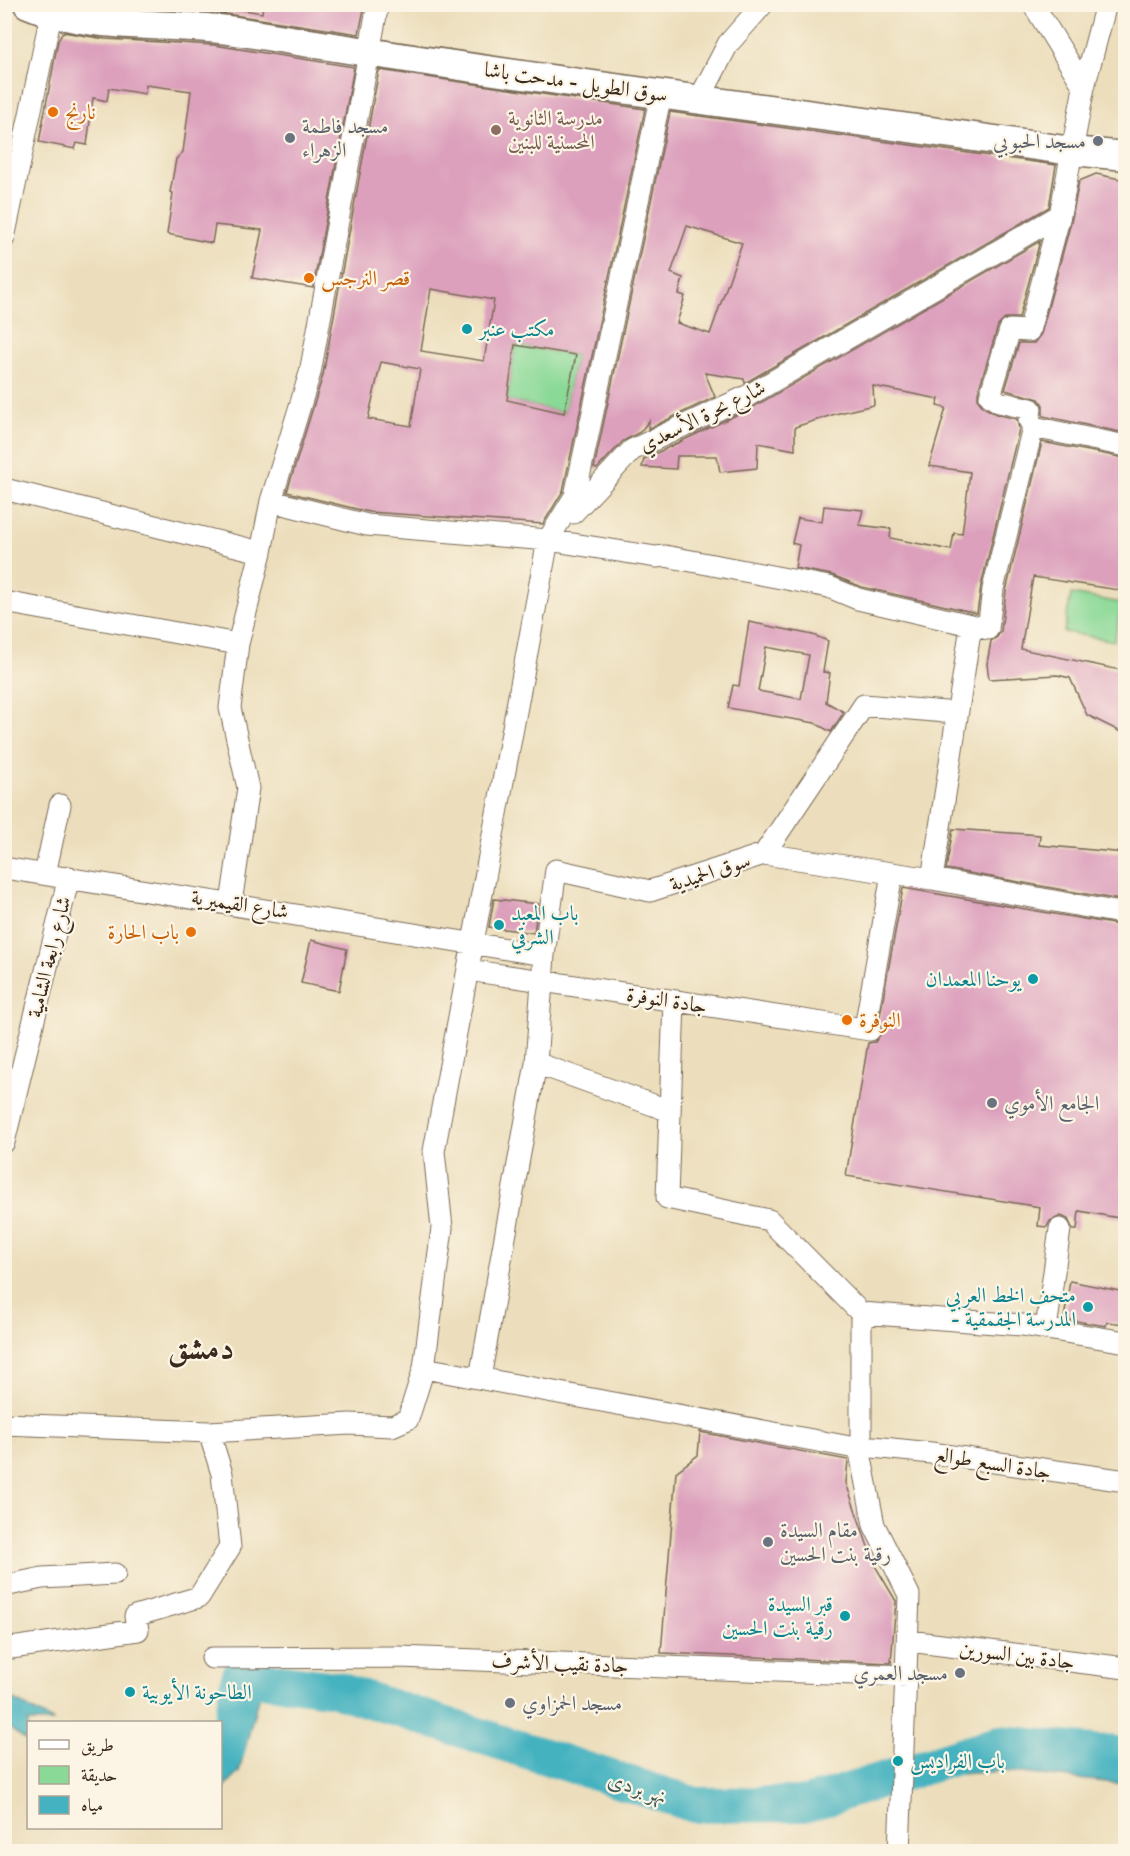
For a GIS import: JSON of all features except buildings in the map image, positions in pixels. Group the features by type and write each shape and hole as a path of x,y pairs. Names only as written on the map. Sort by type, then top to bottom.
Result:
{"street":[{"path":"231,903 248,788 230,708 238,644 271,501 310,373 378,4"},
{"path":"700,98 728,44 763,4"},
{"path":"1033,4 1084,87"},
{"path":"271,501 367,525 548,540 656,557 665,556 829,587 858,599 988,629 993,589 1032,427 1029,420 1031,409 999,402 990,396 1010,330 1029,331 1060,215 1084,87 1106,4"},
{"path":"4,238 39,9"},
{"name":"سوق الطويل - مدحت باشا","path":"39,9 210,27 369,53 1072,151 1125,156"},
{"path":"4,1424 209,1432 350,1424 393,1426 408,1419 424,1368 442,1228 435,1151 548,540 576,496 661,94"},
{"name":"شارع بحرة الأسعدي","path":"548,540 632,450 749,394 1060,215"},
{"path":"1032,427 1125,447"},
{"path":"4,489 261,552"},
{"path":"4,602 238,644"},
{"path":"932,879 971,626"},
{"path":"764,854 864,705 957,713"},
{"path":"45,874 60,805"},
{"name":"سوق الحميدية","path":"544,955 556,870 650,891 764,854 932,879 1125,914"},
{"name":"شارع القيميرية","path":"4,868 475,942"},
{"name":"جادة النوفرة","path":"468,970 868,1029 892,874"},
{"name":"شارع رابعة الشامية","path":"4,1142 69,878"},
{"path":"475,942 544,955 536,1063 480,1378"},
{"path":"674,1001 667,1198 769,1220 861,1313 1022,1325 1125,1342"},
{"path":"536,1063 670,1111"},
{"path":"1046,1329 1060,1229"},
{"path":"861,1313 861,1449 874,1525 909,1595 908,1676 899,1851"},
{"name":"جادة السبع طوالع","path":"424,1368 861,1449 873,1447 931,1453 1125,1481"},
{"path":"4,1649 138,1630 135,1616 199,1597 230,1547 222,1474 209,1432"},
{"path":"4,1586 42,1578 115,1574"},
{"name":"جادة بين السورين","path":"909,1641 1125,1668"},
{"name":"جادة نقيب الأشرف","path":"212,1658 399,1657 908,1676"}],"green space":[{"path":"515,345 576,355 564,413 507,400"},
{"path":"1071,594 1122,603 1114,641 1064,632"}],"water":[{"path":"239,1676 280,1682 260,1691 239,1772 222,1789 222,1721 221,1683"},
{"path":"4,1695 52,1721 27,1721 27,1741 5,1725"},
{"path":"999,1743 1125,1753 1125,1784 1002,1771 960,1774 947,1759"}],"waterway":[{"name":"نهر بردى","path":"222,1755 227,1750 239,1676 335,1689 695,1805 807,1804 999,1743 1126,1755"}],"place":[{"name":"نارنج","path":"53,112"},
{"name":"مدرسة الثانوية المحسنية للبنين","path":"496,130"},
{"name":"مسجد فاطمة الزهراء","path":"290,138"},
{"name":"مسجد الحبوبي","path":"1098,141"},
{"name":"قصر النرجس","path":"309,278"},
{"name":"مكتب عنبر","path":"467,329"},
{"name":"باب المعبد الشرقي","path":"499,925"},
{"name":"باب الحارة","path":"191,932"},
{"name":"يوحنا المعمدان","path":"1033,979"},
{"name":"النوفرة","path":"847,1020"},
{"name":"الجامع الأموي","path":"992,1103"},
{"name":"متحف الخط العربي - المدرسة الجقمقية","path":"1088,1307"},
{"name":"مقام السيدة رقية بنت الحسين","path":"768,1542"},
{"name":"قبر السيدة رقية بنت الحسين","path":"845,1616"},
{"name":"مسجد العمري","path":"960,1673"},
{"name":"الطاحونة الأيوبية","path":"130,1692"},
{"name":"مسجد الحمزاوي","path":"510,1703"},
{"name":"باب الفراديس","path":"898,1761"}],"district":[{"name":"دمشق","path":"201,1347"}]}
